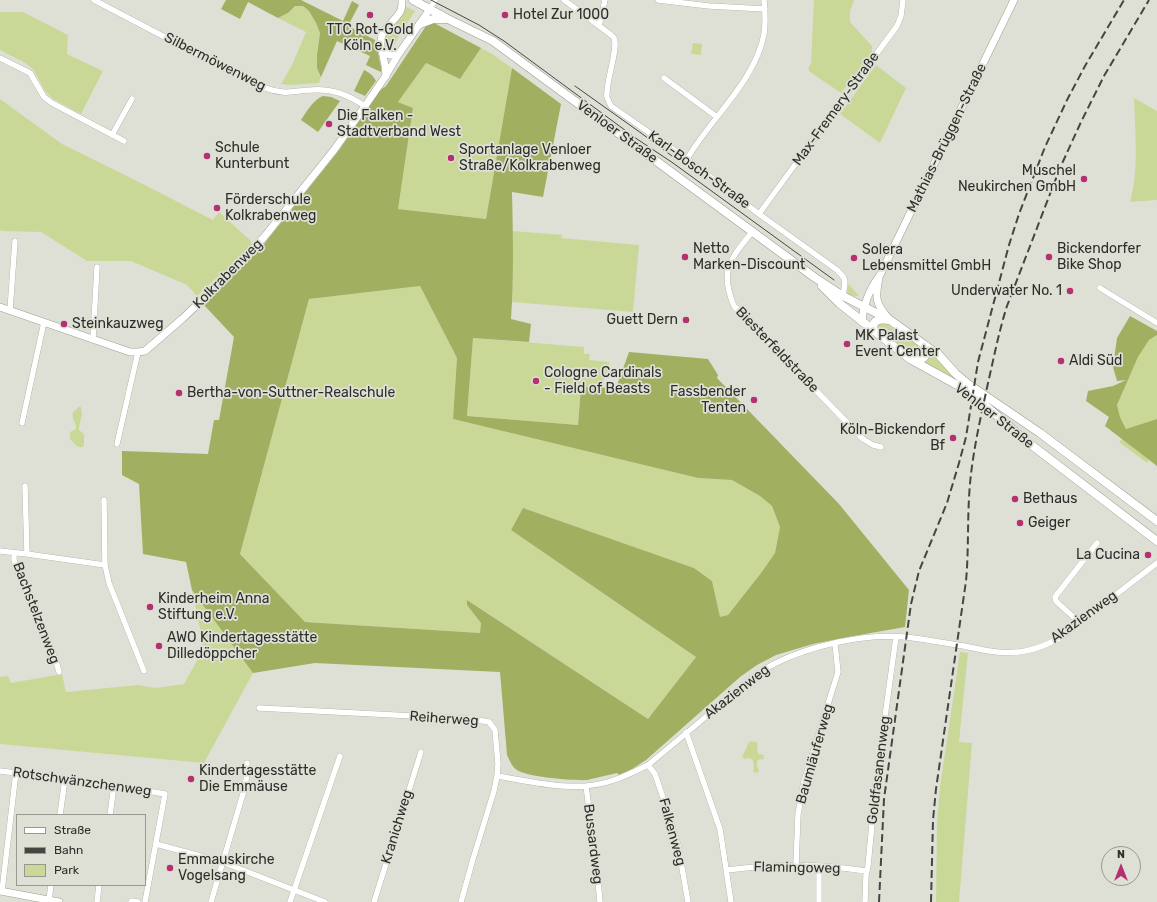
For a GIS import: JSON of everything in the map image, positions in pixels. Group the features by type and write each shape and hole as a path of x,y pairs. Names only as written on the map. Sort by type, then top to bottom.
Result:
{"main road":[{"name":"Venloer Straße","path":"413,0 493,41 814,277 843,296 864,305 890,320 938,354 956,374 968,384 1040,433 1157,521"},
{"path":"420,24 433,19 448,19"},
{"name":"Venloer Straße","path":"814,277 839,303 910,359 959,386 979,400 1025,440 1157,541"},
{"path":"874,331 875,322 890,320"},
{"path":"910,359 917,360 926,356 926,346"}],"street":[{"name":"Silbermöwenweg","path":"94,0 263,88 285,92 327,89 341,93 365,106"},
{"path":"386,76 381,46 383,33 402,9 402,0"},
{"path":"430,9 435,0"},
{"name":"Karl-Bosch-Straße","path":"564,0 614,38 615,42 607,92 607,99 611,106 687,159 759,214 837,270 845,281 843,296"},
{"path":"599,26 605,0"},
{"path":"658,0 688,2 731,8 764,9"},
{"path":"687,159 751,69 762,45 764,32 764,0"},
{"name":"Max-Fremery-Straße","path":"759,214 897,26 901,16 903,0"},
{"name":"Mathias-Brüggen-Straße","path":"862,322 866,297 880,275 1014,0"},
{"name":"Kolkrabenweg","path":"138,352 145,351 182,319 258,244 334,150 386,76 398,55 430,9"},
{"path":"382,50 386,54 398,55"},
{"path":"0,58 30,73 44,97 52,104 124,141"},
{"path":"664,78 717,117"},
{"path":"112,135 132,99"},
{"name":"Biesterfeldstraße","path":"752,232 728,266 727,278 729,292 734,306 863,438 873,445 881,447"},
{"path":"10,310 14,241"},
{"path":"93,339 97,267"},
{"name":"Mathias-Brüggen-Straße","path":"880,275 876,298 883,312 890,320"},
{"path":"1100,288 1157,323"},
{"path":"0,307 130,352 138,352 117,444"},
{"path":"22,423 44,322"},
{"name":"Bachstelzenweg","path":"25,486 27,554"},
{"path":"104,500 105,565 108,583 144,671"},
{"path":"1080,623 1056,601 1055,597 1096,543"},
{"name":"Bachstelzenweg","path":"0,551 105,565"},
{"name":"Bachstelzenweg","path":"14,553 16,567 56,661 59,672"},
{"name":"Akazienweg","path":"497,776 551,785 586,786 611,781 630,774 648,765 756,675 773,664 801,652 873,637 896,637 998,652 1012,652 1037,648 1061,637 1157,563"},
{"name":"Goldfasanenweg","path":"865,902 876,782 896,637"},
{"name":"Baumläuferweg","path":"796,865 798,814 804,781 838,672 835,644"},
{"name":"Reiherweg","path":"259,708 471,719 489,722 495,730 498,764 497,776 494,791 472,859 461,902"},
{"path":"686,732 720,829 731,902"},
{"name":"Kranichweg","path":"374,902 421,752"},
{"path":"290,902 340,756"},
{"path":"211,902 245,787 247,763"},
{"name":"Falkenweg","path":"648,765 655,774 678,845 688,902"},
{"name":"Rotschwänzchenweg","path":"0,770 165,794 156,844"},
{"path":"16,772 1,891 59,902"},
{"path":"60,814 65,779"},
{"path":"110,814 114,786"},
{"name":"Bussardweg","path":"586,786 600,902"},
{"path":"145,902 156,844 222,862 324,902"},
{"name":"Flamingoweg","path":"727,870 757,866 796,865 867,871"},
{"path":"819,866 819,902"},
{"path":"49,900 51,886"},
{"path":"97,902 99,886"},
{"path":"131,902 138,902"}],"green space":[{"path":"226,0 301,0 343,21 352,1 359,5 348,26 375,40 381,72 366,65 370,56 337,41 321,77 317,68 320,33 309,11 303,6 295,6 288,13 278,18 248,2 240,19 221,9"},
{"path":"814,0 854,0 850,11 850,22 872,46 872,55 841,93 810,72 808,69 811,63"},
{"path":"295,6 303,6 309,11 320,33 317,55 317,68 321,77 319,83 291,85 281,84 292,65 306,32 278,18 288,13"},
{"path":"404,6 415,11 391,51 385,49 384,43 387,32"},
{"path":"0,12 23,12 68,35 67,54 103,71 81,114 53,99 45,91 33,69 25,63 0,50"},
{"path":"434,23 481,48 460,79 426,63 398,102 413,108 398,209 486,219 512,68 561,104 543,197 512,192 513,271 511,319 531,324 529,342 473,338 467,416 578,425 581,387 616,388 629,352 708,359 718,375 717,378 839,504 909,590 905,627 813,644 776,655 757,665 740,677 646,760 619,775 617,773 587,780 572,780 530,775 515,769 507,755 500,672 315,663 253,673 192,590 186,562 143,554 139,484 122,475 122,451 208,454 214,420 219,420 234,337 204,305 260,249 340,149 379,91 386,86 426,26","holes":["420,286 457,358 453,419 698,478 732,480 760,496 772,506 780,527 775,553 728,615 720,617 712,581 694,568 523,508 511,530 696,657 648,719 467,600 467,605 481,623 480,633 305,622 240,554 309,299"]},
{"path":"693,43 702,44 701,55 691,54"},
{"name":"Sportanlage Venloer Straße/Kolkrabenweg","path":"481,48 512,68 486,219 398,209 413,108 398,102 426,63 460,79"},
{"path":"876,65 906,88 880,143 840,114"},
{"path":"364,70 371,74 376,81 365,96 354,91"},
{"path":"323,96 331,97 340,101 318,132 301,120 313,103"},
{"path":"1134,98 1157,111 1157,200 1130,202 1135,177 1136,137"},
{"path":"0,99 62,144 213,220 219,212 251,241 251,246 218,280 215,279 197,296 187,285 131,261 87,261 41,232 0,230"},
{"path":"513,231 563,235 561,238 639,245 633,312 512,302"},
{"path":"849,284 859,296 848,294 847,290"},
{"path":"420,286 457,358 453,419 698,478 732,480 760,496 772,506 780,527 775,553 728,615 720,618 712,581 694,568 523,508 511,530 696,657 648,719 467,600 467,605 481,623 480,633 305,622 240,554 309,299"},
{"path":"1130,316 1157,331 1157,335 1149,340 1138,357 1117,405 1120,417 1126,429 1157,419 1157,466 1105,426 1109,417 1086,401 1088,391 1113,386 1126,380 1117,381 1113,367 1117,338"},
{"path":"880,323 886,324 920,346 922,349 921,354 915,356 879,332 877,328"},
{"path":"1157,335 1157,419 1126,429 1120,417 1117,405 1138,357 1149,340"},
{"name":"Cologne Cardinals - Field of Beasts","path":"473,338 584,347 584,354 590,354 589,360 609,362 608,375 606,375 600,388 581,387 578,425 467,416"},
{"path":"931,354 938,359 959,382 943,372 922,363"},
{"path":"81,407 82,414 79,430 84,436 84,446 82,447 76,446 70,439 70,432 76,429 73,412"},
{"path":"1122,439 1149,460 1147,463 1119,442"},
{"path":"192,590 253,673 204,763 0,744 0,677 8,676 11,683 62,674 66,692 138,685 155,688 184,684 204,648"},
{"path":"960,652 968,653 959,742 972,743 959,902 936,902 937,823 940,787"},
{"path":"749,742 757,742 758,754 764,755 763,760 760,759 757,761 759,771 757,773 753,771 753,760 742,757"}],"tram line":[{"path":"431,0 479,25 504,41 637,139 673,163 834,280"},
{"path":"575,86 676,159"}],"railway":[{"path":"879,902 884,799 911,604 919,571 947,503 959,463 966,437 978,362 1009,245 1019,214 1045,147 1067,100 1124,0"},
{"path":"931,902 933,820 936,789 966,581 971,471 980,420 999,334 1007,306 1060,168 1104,76 1149,0"}],"place":[{"name":"TTC Rot-Gold Köln e.V.","path":"370,15"},
{"name":"Hotel Zur 1000","path":"505,15"},
{"name":"Die Falken - Stadtverband West","path":"329,124"},
{"name":"Schule Kunterbunt","path":"207,156"},
{"name":"Sportanlage Venloer Straße/Kolkrabenweg","path":"451,158"},
{"name":"Muschel Neukirchen GmbH","path":"1084,179"},
{"name":"Förderschule Kolkrabenweg","path":"217,208"},
{"name":"Netto Marken-Discount","path":"685,257"},
{"name":"Bickendorfer Bike Shop","path":"1049,257"},
{"name":"Solera Lebensmittel GmbH","path":"854,258"},
{"name":"Underwater No. 1","path":"1070,291"},
{"name":"Guett Dern","path":"686,320"},
{"name":"Steinkauzweg","path":"64,324"},
{"name":"MK Palast Event Center","path":"847,344"},
{"name":"Aldi Süd","path":"1061,361"},
{"name":"Cologne Cardinals - Field of Beasts","path":"536,381"},
{"name":"Bertha-von-Suttner-Realschule","path":"179,393"},
{"name":"Fassbender Tenten","path":"754,400"},
{"name":"Köln-Bickendorf Bf","path":"953,438"},
{"name":"Bethaus","path":"1015,499"},
{"name":"Geiger","path":"1020,523"},
{"name":"La Cucina","path":"1148,555"},
{"name":"Kinderheim Anna Stiftung e.V.","path":"150,607"},
{"name":"AWO Kindertagesstätte Dilledöppcher","path":"159,646"},
{"name":"Kindertagesstätte Die Emmäuse","path":"191,779"},
{"name":"Emmauskirche Vogelsang","path":"170,868"}]}
